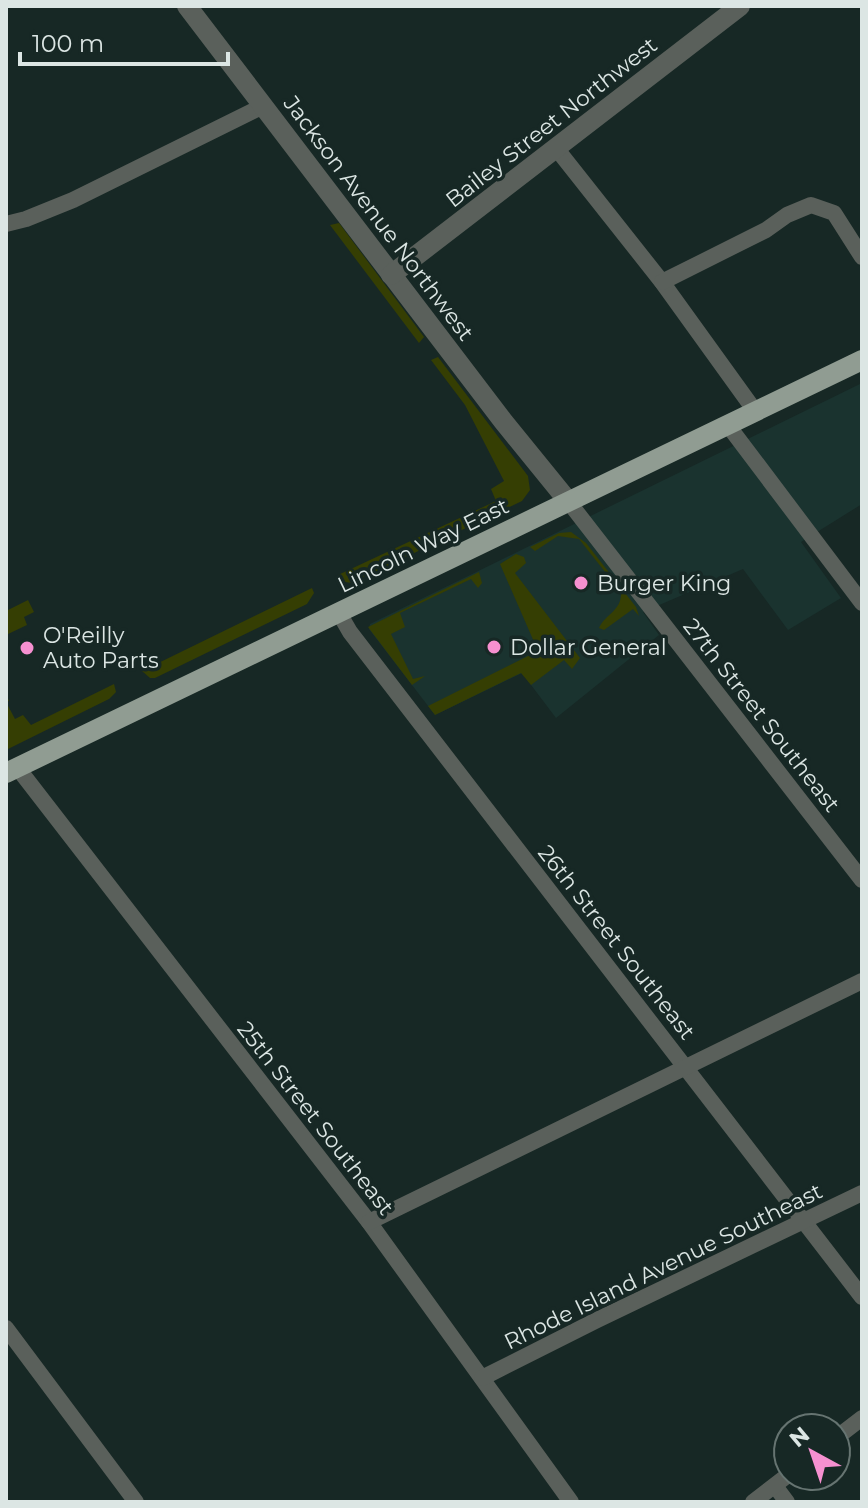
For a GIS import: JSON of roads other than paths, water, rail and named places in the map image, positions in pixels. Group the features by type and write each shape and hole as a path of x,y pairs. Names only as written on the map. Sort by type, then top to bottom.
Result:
{"main road":[{"name":"Lincoln Way East","path":"12,770 862,360"}],"street":[{"name":"Jackson Avenue Northwest","path":"187,6 503,421 568,501"},
{"name":"Bailey Street Northwest","path":"391,275 740,6"},
{"path":"6,224 73,200 263,106"},
{"path":"556,148 662,282 755,411"},
{"path":"662,282 811,205 834,213 862,257"},
{"path":"727,424 862,603"},
{"name":"27th Street Southeast","path":"568,501 862,880"},
{"name":"26th Street Southeast","path":"339,613 350,632 862,1297"},
{"name":"25th Street Southeast","path":"12,770 369,1222 571,1502"},
{"path":"369,1222 862,981"},
{"name":"Rhode Island Avenue Southeast","path":"482,1378 862,1193"},
{"path":"6,1328 136,1502"},
{"path":"753,1502 772,1487"}],"place":[{"name":"Burger King","path":"581,583"},
{"name":"Dollar General","path":"494,647"},
{"name":"O'Reilly Auto Parts","path":"27,648"}]}
